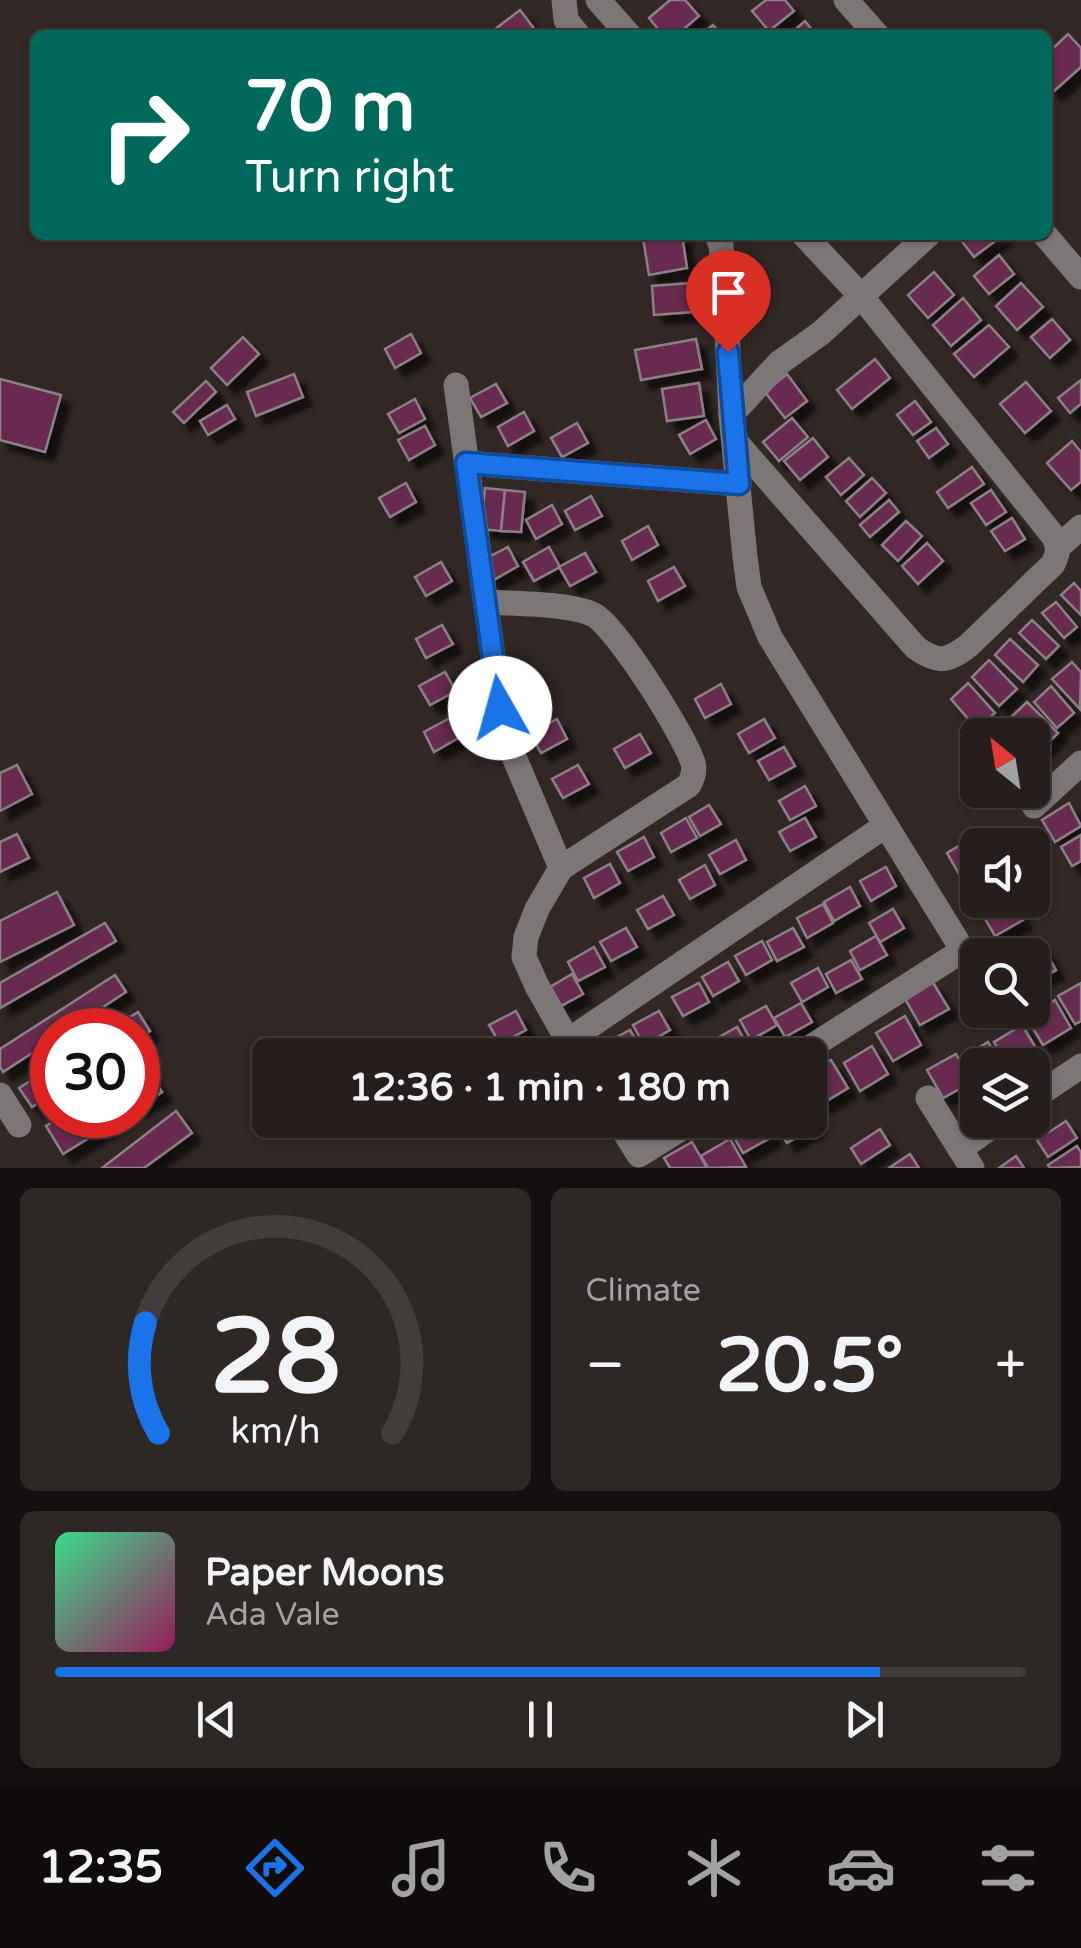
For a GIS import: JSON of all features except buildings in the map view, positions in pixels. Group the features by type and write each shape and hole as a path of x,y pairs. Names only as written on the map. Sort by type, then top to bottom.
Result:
{"street":[{"path":"564,0 566,20 574,30"},
{"path":"598,0 625,30"},
{"path":"846,0 873,30"},
{"path":"720,240 745,557 757,610 960,948"},
{"path":"809,240 861,296 1058,547"},
{"path":"733,427 779,363 820,333 923,240"},
{"path":"1050,240 1081,276"},
{"path":"456,385 500,708 510,745 562,868"},
{"path":"733,427 916,648 929,656 944,660 968,646 1053,564 1058,547 1081,527"},
{"path":"466,463 739,484"},
{"path":"486,602 580,610 600,619 623,643 694,765 689,785 562,868 537,909 526,937 524,957 559,1038"},
{"path":"1050,794 1077,775"},
{"path":"583,1038 885,826"},
{"path":"825,1038 960,952"},
{"path":"1050,1086 1081,1066"},
{"path":"0,1095 18,1125"},
{"path":"928,1098 966,1158 984,1138"},
{"path":"623,1138 630,1162 667,1138"}],"route":[{"path":"500,708 466,463 739,484 728,352"}]}
